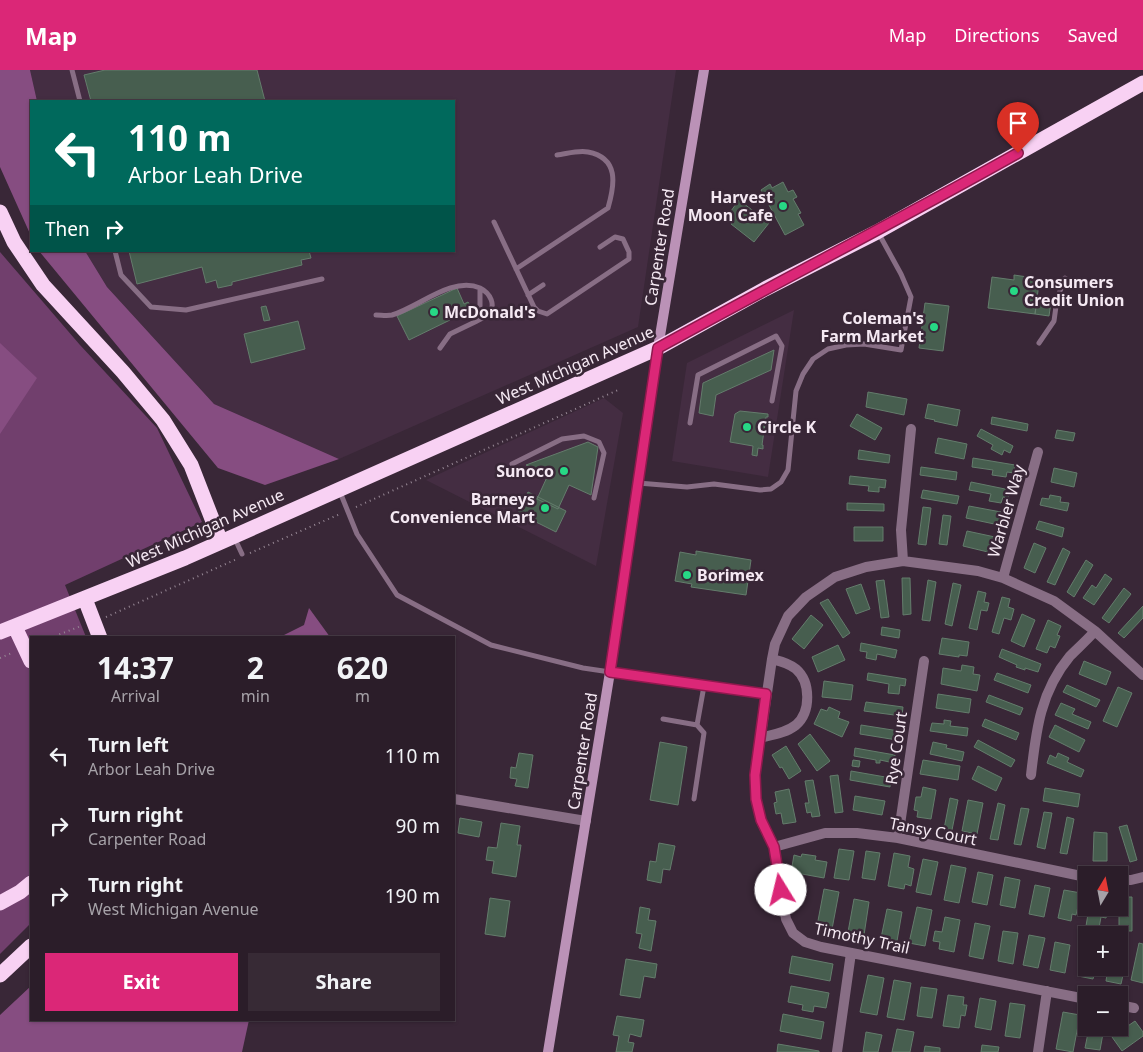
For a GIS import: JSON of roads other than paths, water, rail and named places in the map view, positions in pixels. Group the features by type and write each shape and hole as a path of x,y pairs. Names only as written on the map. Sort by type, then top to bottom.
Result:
{"highway":[{"name":"West Michigan Avenue","path":"0,632 185,558 658,348 765,289 877,232 1143,83"},
{"path":"0,212 14,242 43,285 123,372 163,420 191,466 227,539"},
{"path":"85,599 99,636"},
{"path":"15,627 30,659"},
{"path":"0,903 20,892 30,884"},
{"path":"0,975 30,947"}],"main road":[{"name":"Carpenter Road","path":"548,1052 610,672 658,348 704,70"}],"street":[{"path":"903,561 901,530 911,429"},
{"name":"Warbler Way","path":"1003,578 1038,452"},
{"name":"Timothy Trail","path":"1078,997 821,947 805,942 794,933 786,919 774,847 761,820 756,799 755,775 772,658 775,644 788,616 806,597 835,577 866,567 903,561 978,571 1003,578 1054,601 1095,631 1143,675"},
{"path":"1031,775 1036,727 1052,683 1070,657 1095,631"},
{"path":"760,738 782,733 796,725 805,714 808,700 805,684 798,670 790,664 772,658"},
{"name":"Rye Court","path":"898,838 924,661"},
{"path":"610,672 766,694"},
{"path":"455,799 586,821"},
{"name":"Tansy Court","path":"774,847 825,833 857,833 898,838 1078,875"},
{"path":"1128,880 1143,877"},
{"path":"837,1052 851,953"},
{"path":"1038,1052 1047,991"},
{"path":"1128,1007 1134,1008"}],"lane":[{"path":"72,70 80,100"},
{"path":"516,269 608,208 613,191 614,174 608,163 601,157 587,152 556,155"},
{"path":"494,222 528,295 538,311 547,314 629,259 629,252 622,239 615,238 600,247"},
{"path":"638,483 687,487 714,484 760,490 771,489 781,482 788,470 796,391 803,374 813,359 828,349 846,345 864,344 901,350 911,297 901,274 877,232"},
{"path":"115,252 120,275 151,307 186,310 322,278"},
{"path":"1039,344 1054,321 1057,300 1065,278"},
{"path":"376,314 391,315 460,284 473,284 487,291 492,299 488,315 450,334 440,348"},
{"path":"528,295 543,286"},
{"path":"477,321 480,306 480,288"},
{"path":"690,423 698,375 776,336 782,346 772,401"},
{"path":"512,464 562,439 584,436 599,442 604,453 594,498"},
{"path":"338,489 357,534 397,596 491,645 583,668 610,672"},
{"path":"227,539 241,556"},
{"path":"697,725 704,686"},
{"path":"663,719 697,725 704,733 694,800"}],"place":[{"name":"Harvest Moon Cafe","path":"783,206"},
{"name":"Consumers Credit Union","path":"1014,291"},
{"name":"McDonald's","path":"434,312"},
{"name":"Coleman's Farm Market","path":"934,327"},
{"name":"Circle K","path":"747,427"},
{"name":"Sunoco","path":"564,471"},
{"name":"Barneys Convenience Mart","path":"545,508"},
{"name":"Borimex","path":"687,575"}]}
